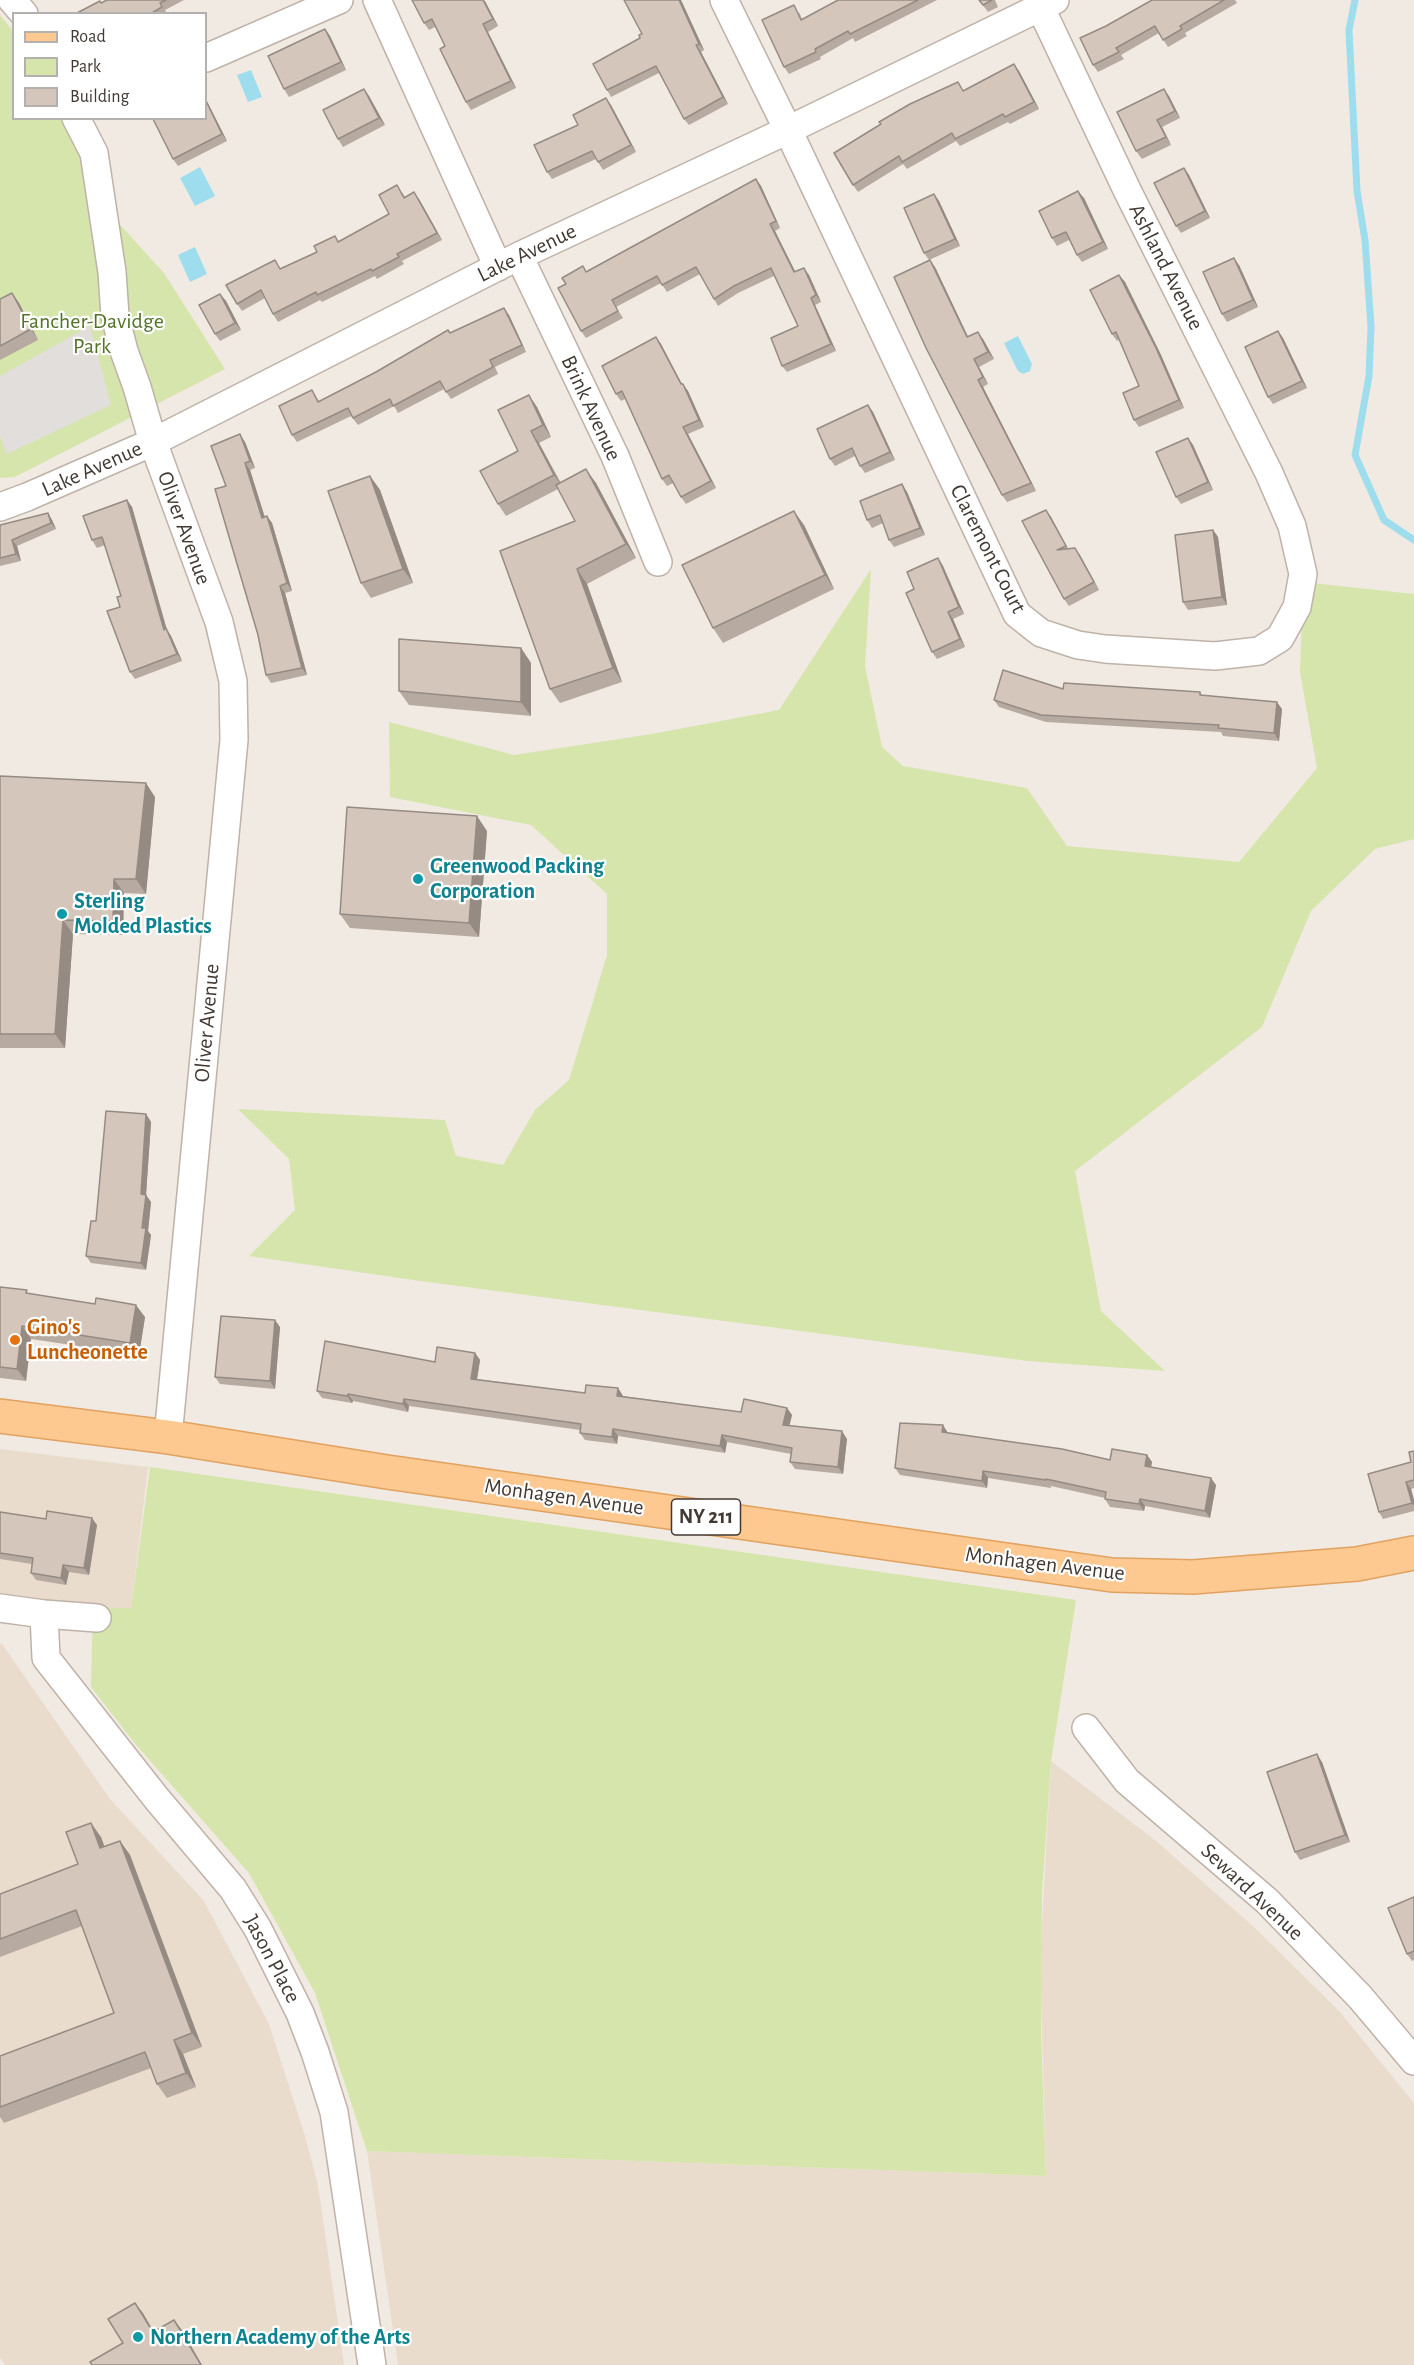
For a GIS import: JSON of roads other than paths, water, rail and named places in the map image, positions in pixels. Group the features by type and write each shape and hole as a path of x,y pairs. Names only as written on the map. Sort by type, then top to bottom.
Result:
{"main road":[{"name":"Monhagen Avenue","path":"0,1416 168,1437 387,1472 1112,1575 1193,1577 1358,1564 1414,1553"}],"street":[{"path":"12,0 22,12"},
{"path":"207,58 339,0"},
{"name":"Brink Avenue","path":"377,0 508,261 615,456 658,562"},
{"name":"Claremont Court","path":"724,0 1017,614 1041,633 1078,645 1105,649 1215,656 1259,651 1280,638 1297,607 1303,574 1292,526"},
{"name":"Lake Avenue","path":"0,507 153,442 508,261 788,130 1044,2"},
{"name":"Ashland Avenue","path":"1044,2 1127,190 1269,473 1292,526"},
{"name":"Oliver Avenue","path":"78,120 94,153 112,272 115,316 153,442 219,622 233,681 234,740 168,1437"},
{"path":"0,1608 97,1618"},
{"name":"Jason Place","path":"44,1614 46,1658 157,1799 233,1889 258,1929 300,2013 334,2112 372,2365"},
{"name":"Seward Avenue","path":"1086,1728 1127,1780 1267,1901 1360,1997 1414,2061"}],"water":[{"path":"251,70 262,97 248,102 237,75"},
{"path":"200,167 215,196 195,206 180,178"},
{"path":"195,247 207,274 190,282 178,255"},
{"path":"1018,336 1032,364 1030,371 1023,374 1018,371 1004,343"}],"waterway":[{"path":"1355,0 1349,30 1357,191 1365,240 1371,327 1369,376 1355,455 1384,520 1414,540"}],"place":[{"name":"Greenwood Packing Corporation","path":"418,879"},
{"name":"Sterling Molded Plastics","path":"62,914"},
{"name":"Gino's Luncheonette","path":"15,1340"},
{"name":"Northern Academy of the Arts","path":"138,2337"}],"park label":[{"name":"Fancher-Davidge Park","path":"92,334"}]}
